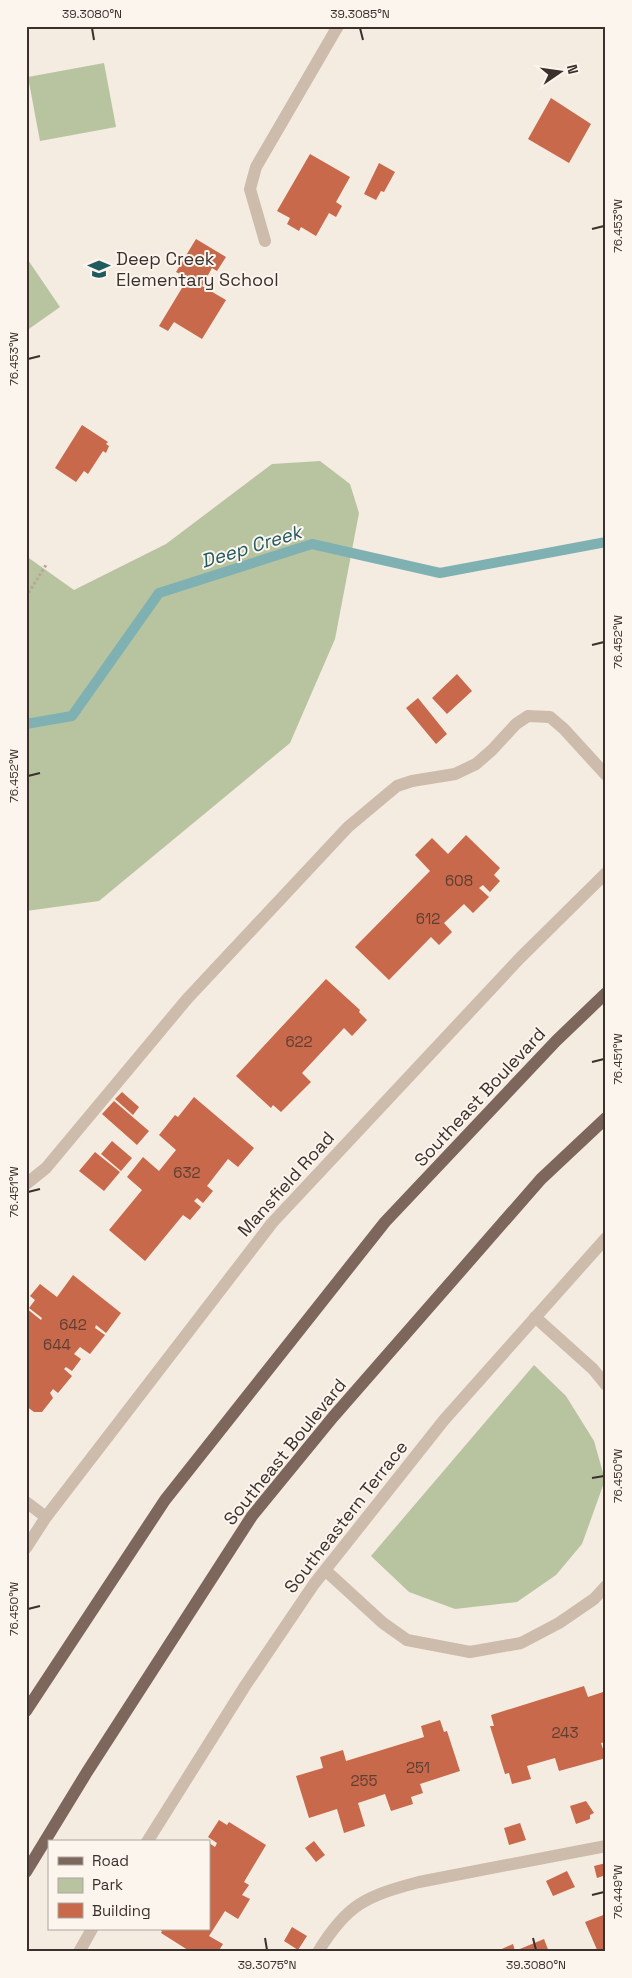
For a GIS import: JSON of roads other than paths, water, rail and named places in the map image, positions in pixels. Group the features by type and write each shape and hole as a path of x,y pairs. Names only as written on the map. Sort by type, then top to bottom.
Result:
{"main road":[{"name":"Southeast Boulevard","path":"26,1711 165,1500 373,1238 556,1041 606,993"},
{"name":"Southeast Boulevard","path":"26,1872 87,1772 252,1516 333,1417 541,1179 606,1118"}],"street":[{"path":"265,241 250,189 256,167 338,26"},
{"path":"26,1184 46,1168 187,999 348,827 397,786 412,781 455,774 476,764 516,724 528,716 550,717 564,729 606,775"},
{"name":"Mansfield Road","path":"26,1548 46,1517 272,1223 520,958 606,873"},
{"name":"Southeastern Terrace","path":"148,1840 245,1686 326,1570 444,1420 606,1238"},
{"path":"535,1317 593,1370 606,1386"},
{"path":"26,1502 46,1517"},
{"path":"326,1570 383,1623 407,1640 470,1652 522,1643 559,1623 594,1599 606,1586"},
{"path":"318,1952 332,1928 349,1911 370,1898 419,1882 606,1846"},
{"path":"79,1952 91,1930"}],"waterway":[{"name":"Deep Creek","path":"26,724 72,716 159,593 312,544 440,573 606,542"}],"place":[{"name":"Deep Creek Elementary School","path":"99,269"}]}
